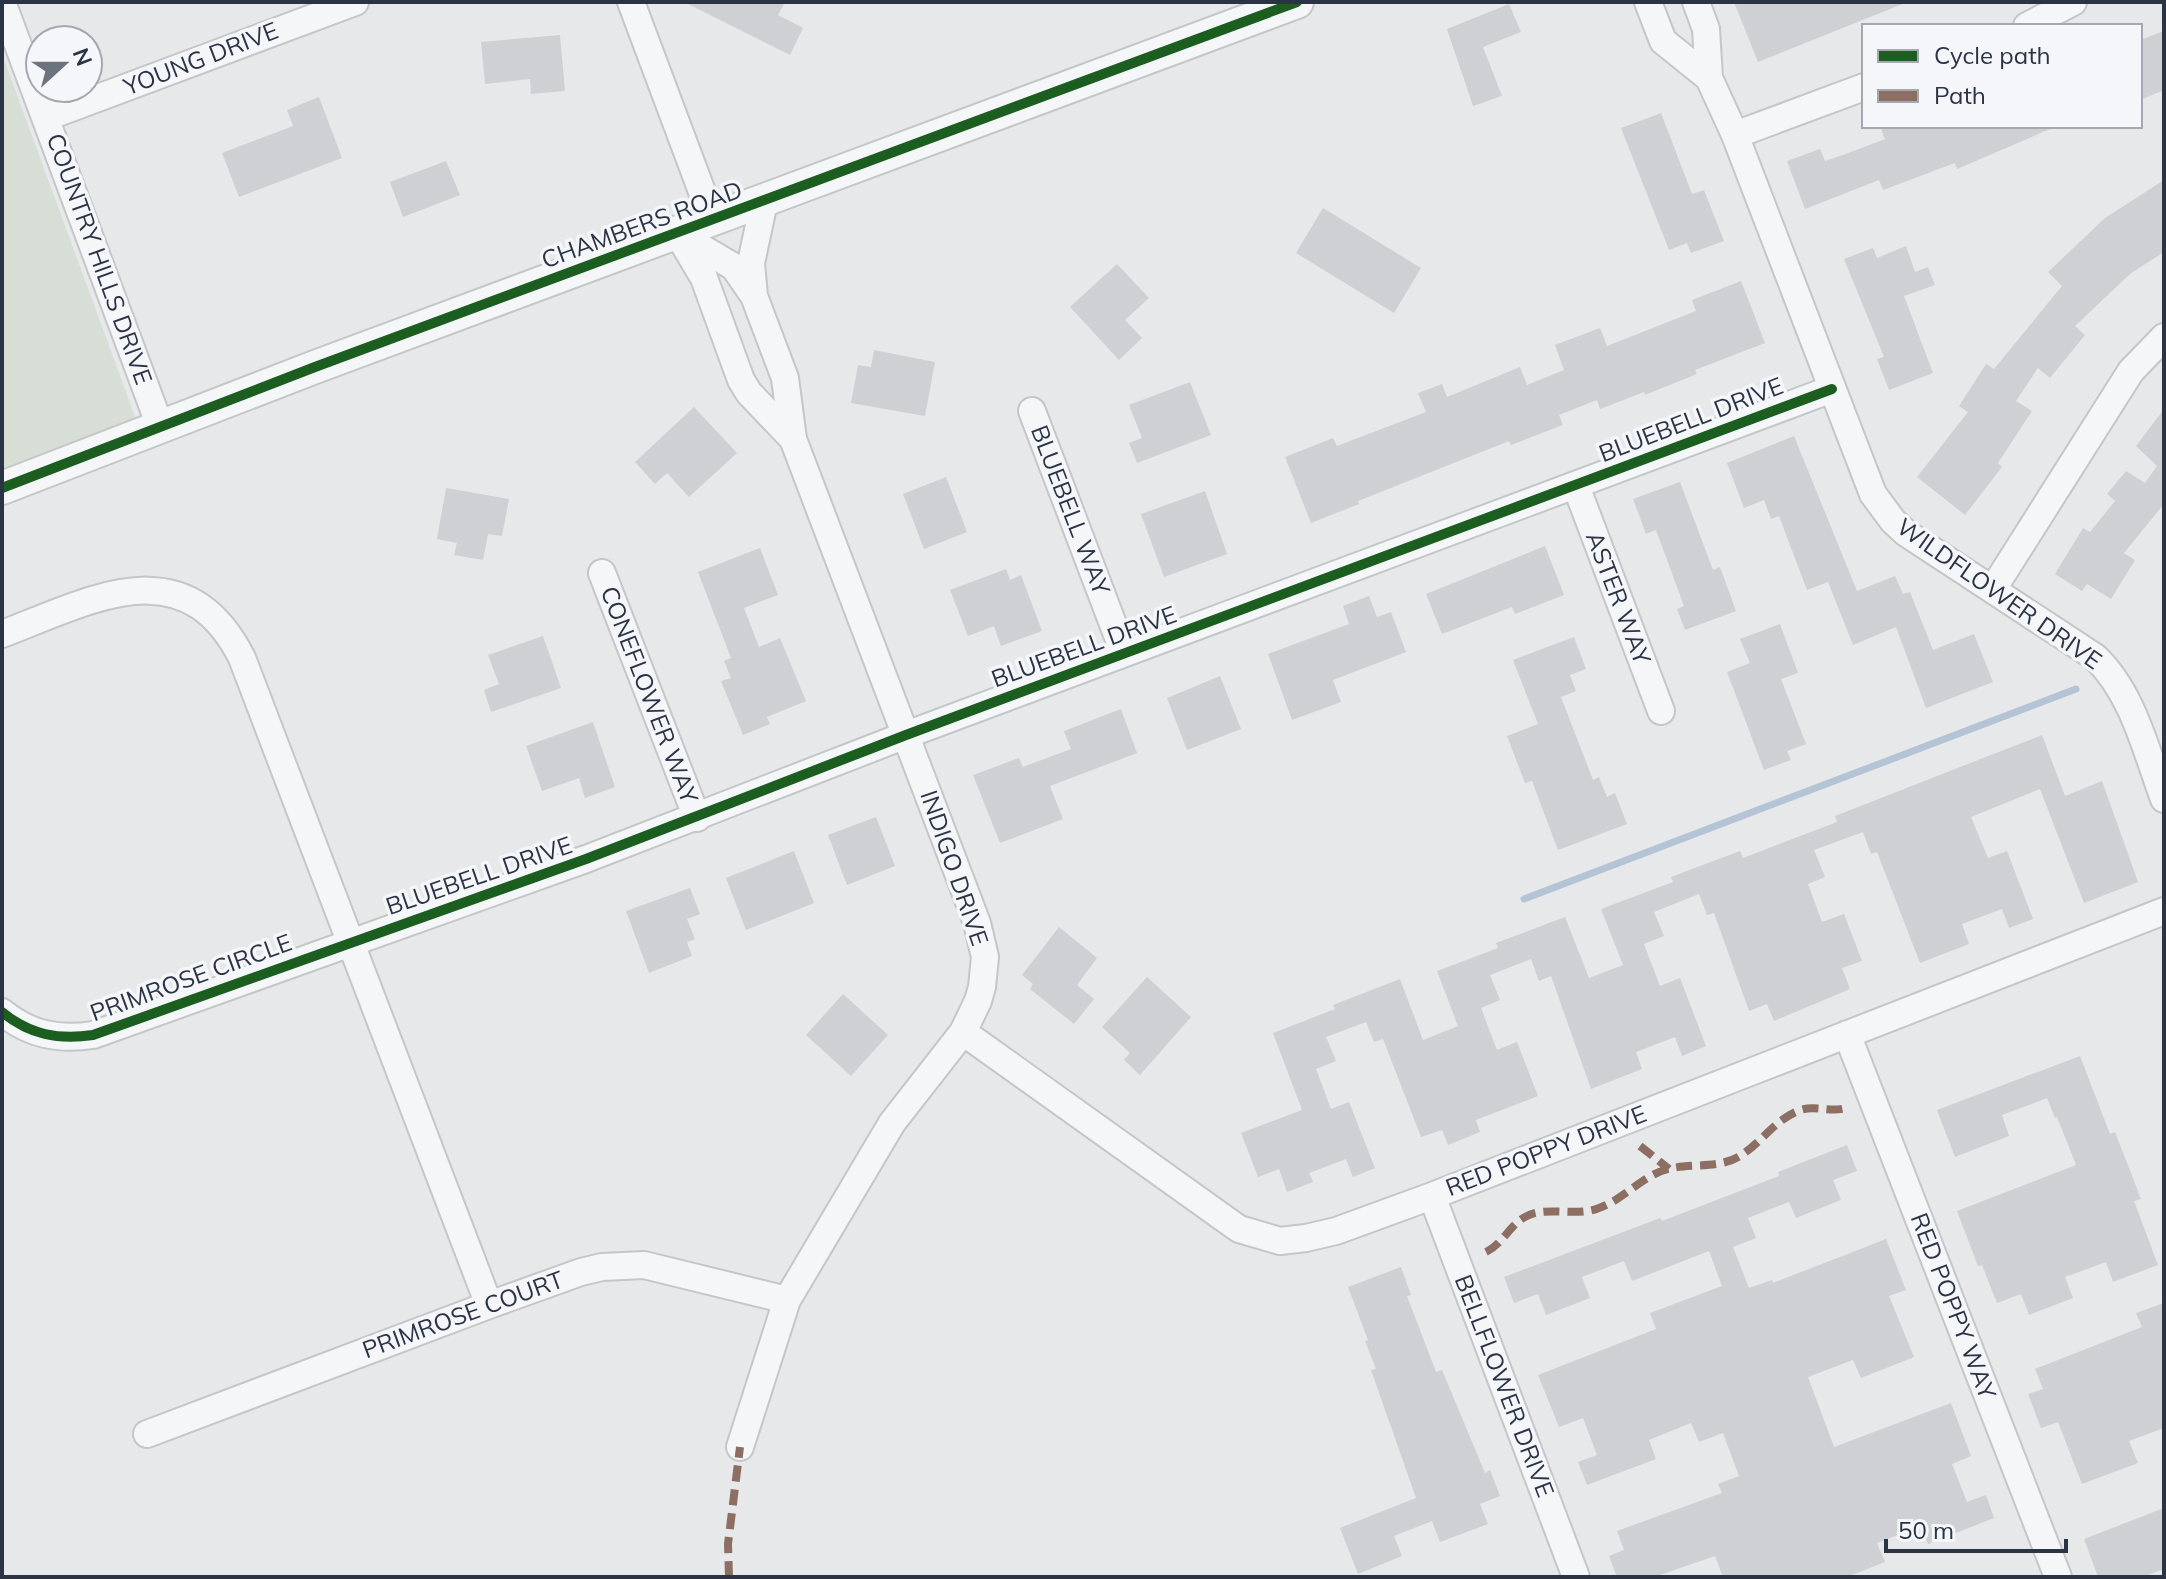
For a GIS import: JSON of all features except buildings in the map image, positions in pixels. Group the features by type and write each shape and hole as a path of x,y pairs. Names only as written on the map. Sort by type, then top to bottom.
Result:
{"street":[{"name":"COUNTRY HILLS DRIVE","path":"2,2 160,426"},
{"name":"YOUNG DRIVE","path":"47,117 355,2"},
{"path":"631,2 713,221"},
{"name":"CHAMBERS ROAD","path":"2,488 160,426 1297,2"},
{"name":"WILDFLOWER DRIVE","path":"1648,2 1663,41 1709,78"},
{"name":"WILDFLOWER DRIVE","path":"1696,2 1706,29 1709,78 1735,135 1873,494 1893,521 1934,552 2095,657 2116,679 2164,799"},
{"path":"2031,24 2073,2"},
{"path":"1735,135 1862,88"},
{"path":"754,296 751,263 764,202"},
{"path":"678,234 734,267 754,296"},
{"name":"INDIGO DRIVE","path":"678,234 704,278 741,380 749,393 793,439"},
{"name":"INDIGO DRIVE","path":"740,1447 787,1300 892,1123 963,1032 982,987 985,957 977,923 793,439 785,378 754,296"},
{"path":"1993,589 2131,371 2164,337"},
{"name":"BLUEBELL DRIVE","path":"351,942 697,818 906,735 1832,389"},
{"name":"BLUEBELL WAY","path":"1032,411 1124,653"},
{"name":"ASTER WAY","path":"1576,486 1661,711"},
{"name":"CONEFLOWER WAY","path":"602,573 697,818"},
{"path":"2,634 109,594 135,589 176,595 196,604 218,621 234,641 489,1305"},
{"name":"RED POPPY DRIVE","path":"963,1032 1239,1229 1280,1241 1336,1231 1432,1196 2164,911"},
{"name":"PRIMROSE CIRCLE","path":"2,1012 40,1034 70,1038 93,1035 351,942"},
{"name":"RED POPPY WAY","path":"1847,1034 2058,1577"},
{"name":"BELLFLOWER DRIVE","path":"1432,1196 1576,1577"},
{"name":"PRIMROSE COURT","path":"147,1434 581,1272 622,1264 644,1265 787,1300"}],"shaded area":[{"path":"2,54 141,433 2,488"}],"waterway":[{"path":"1524,899 2076,689"}],"marked path":[{"path":"1486,1252 1527,1216 1599,1208 1658,1172 1732,1160 1798,1111 1846,1108"},
{"path":"1640,1146 1669,1169"},
{"path":"729,1577 728,1544 740,1447"}],"cycle path":[{"path":"2,488 315,367 1297,2"},
{"path":"2,1012 23,1026 45,1034 68,1037 93,1035 586,859 906,735 1832,389"}]}
